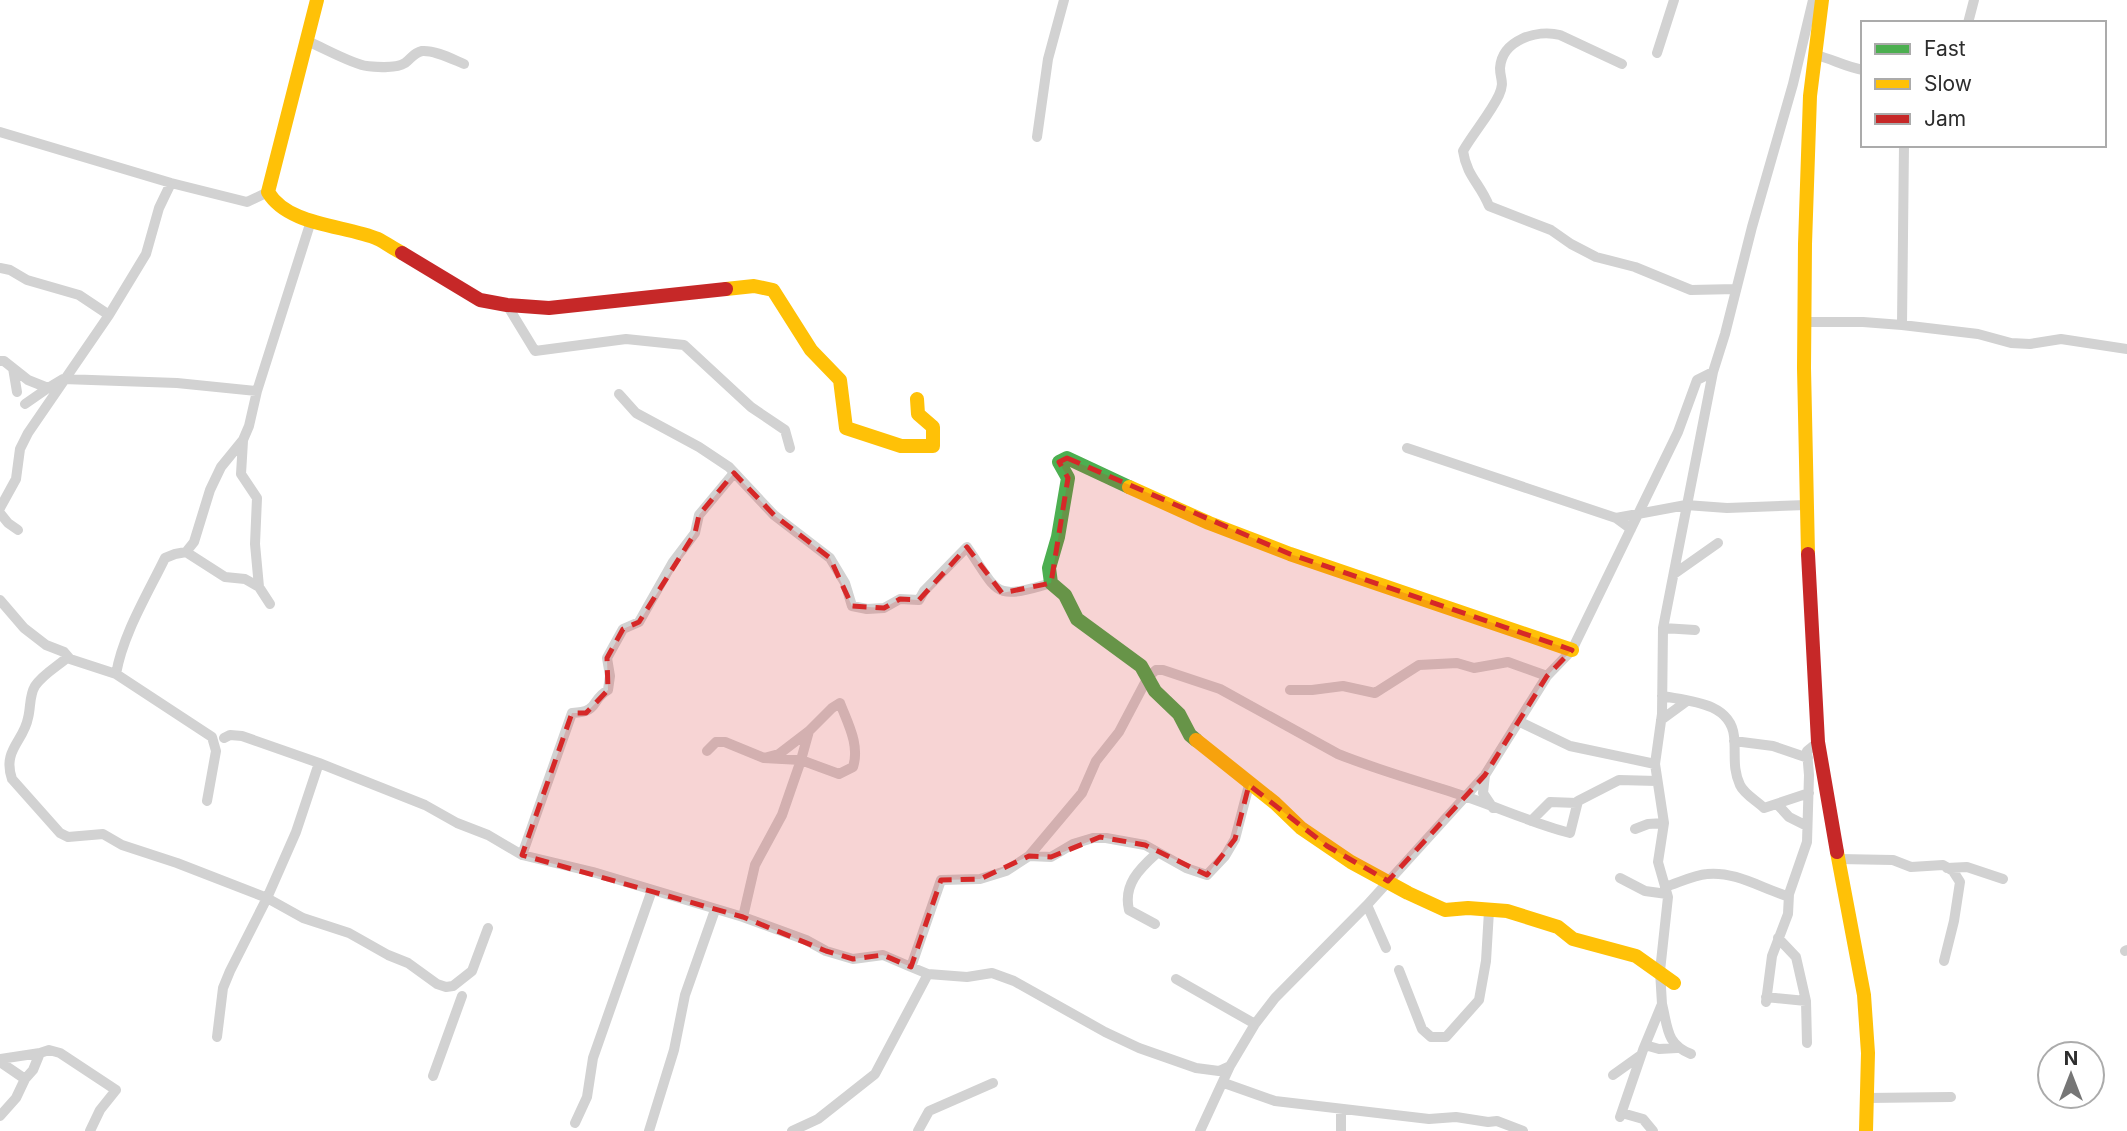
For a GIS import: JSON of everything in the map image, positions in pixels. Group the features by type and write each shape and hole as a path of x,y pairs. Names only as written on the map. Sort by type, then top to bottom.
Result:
{"street":[{"path":"317,0 268,192 275,204 311,221 378,239 480,300 507,306 550,308 754,286 772,290 811,350 840,380 846,428 901,446 933,446 933,427 918,414 917,399"},
{"path":"1037,137 1048,59 1064,0"},
{"path":"1657,53 1674,0"},
{"path":"1677,1048 1670,1037 1662,1004 1660,971 1667,910 1666,890 1658,862 1664,823 1655,764 1661,720 1663,628 1713,372 1793,83 1813,0"},
{"path":"1822,0 1810,96 1805,321 1806,505 1822,778 1862,976 1868,1046 1866,1131"},
{"path":"1969,21 1974,0"},
{"path":"1622,64 1550,32 1535,34 1509,48 1500,70 1504,83 1463,151 1465,167 1482,189 1489,206 1551,230 1596,257 1635,267 1691,290 1736,289"},
{"path":"307,41 366,66 395,66 421,51 464,64"},
{"path":"1816,55 1861,70"},
{"path":"0,132 171,183 247,202 268,192"},
{"path":"1902,325 1904,147"},
{"path":"18,530 8,523 0,511 16,479 20,449 146,254 159,208 171,183"},
{"path":"270,604 259,587 254,544 257,498 241,474 244,437 311,221"},
{"path":"0,268 27,280 79,295 108,315"},
{"path":"507,306 535,351 626,339 684,345 751,407 785,430 790,448"},
{"path":"1805,321 1863,321 1978,334 2011,343 2030,344 2061,339 2127,349"},
{"path":"0,361 4,361 28,380 48,388"},
{"path":"13,368 17,392"},
{"path":"1200,1131 1230,1066 1255,1024 1275,998 1367,905 1485,775 1547,676 1572,650 1678,432 1697,380 1713,372"},
{"path":"25,404 63,379 177,383 257,391"},
{"path":"619,394 636,413 699,447 734,473 774,515 830,558 845,583 852,606 884,608 900,599 919,600 924,590 967,547 993,586 1002,593 1024,591 1051,583"},
{"path":"116,674 128,634 165,558 186,552 194,542 210,490 221,467 244,437"},
{"path":"1407,448 1616,518 1631,529"},
{"path":"1572,650 1278,550 1209,523 1067,458 1059,462 1068,478 1058,537 1049,568 1051,583 1065,595 1077,619 1141,666 1156,691 1185,722 1191,735 1249,785 1327,846 1408,894 1446,909 1507,911 1558,927 1573,939 1628,953 1660,971 1674,983"},
{"path":"522,855 572,713 586,713 596,704 601,694 608,690 610,676 607,658 622,629 639,622 673,562 695,533 699,515 734,473"},
{"path":"1616,518 1686,505 1727,508 1806,505"},
{"path":"1674,574 1718,542"},
{"path":"186,552 216,573 245,579 259,587"},
{"path":"0,600 24,628 46,645 64,652 68,657 116,674 212,737 242,736 318,763 425,804 522,855 593,872 743,917 853,959 883,955 928,974 967,977 992,973 1014,981 1139,1048 1196,1068 1219,1072 1230,1066"},
{"path":"1663,628 1695,630"},
{"path":"68,657 34,687 28,720 13,748 8,768 12,779 60,833 68,837 103,834 122,845 267,898 303,918 349,933 408,963 437,984 449,987 463,996"},
{"path":"1290,690 1343,686 1375,693 1419,665 1457,663 1474,668 1508,662 1547,676"},
{"path":"911,967 941,880 980,879 1006,871 1029,856 1082,793 1096,761 1119,732 1148,677 1156,670 1204,682 1338,754 1531,821 1570,833 1577,803"},
{"path":"1662,696 1706,704 1725,716 1734,733 1734,766 1741,788 1764,808 1809,793"},
{"path":"1661,720 1687,701"},
{"path":"707,751 716,741 725,741 764,758 801,760 839,774 853,767 857,755 854,739 840,703 779,754 764,758"},
{"path":"1520,722 1570,746 1655,764"},
{"path":"743,917 755,865 782,814 809,731"},
{"path":"212,737 216,751"},
{"path":"207,801 216,751 224,738"},
{"path":"1734,741 1773,746 1808,758"},
{"path":"1806,1001 1766,999 1772,956 1788,914 1789,894 1807,842 1807,751 1818,742"},
{"path":"217,1037 223,988 296,832 318,763"},
{"path":"1485,775 1483,793 1494,808"},
{"path":"1531,821 1550,802 1577,803 1619,780 1657,781"},
{"path":"1029,856 1051,857 1073,844 1100,837 1145,845 1186,868 1207,875 1225,856 1235,839 1249,785"},
{"path":"1777,804 1789,817 1807,826"},
{"path":"1635,829 1648,824 1664,823"},
{"path":"1155,924 1129,910 1127,898 1130,883 1157,853"},
{"path":"1839,859 1893,860 1911,867 1943,865 1953,872 1961,882 1944,961"},
{"path":"1947,868 1967,867 2003,879"},
{"path":"1620,878 1645,891 1666,890 1707,874 1748,880 1778,893 1787,896 1789,894"},
{"path":"575,1123 587,1097 593,1058 652,890"},
{"path":"1367,905 1386,948"},
{"path":"649,1131 674,1050 685,995 715,910"},
{"path":"1399,970 1422,1029 1431,1037 1446,1037 1479,1000 1486,961 1489,911"},
{"path":"449,987 472,971 488,928"},
{"path":"1778,938 1796,957 1806,1001 1807,1043"},
{"path":"433,1076 463,996 467,974"},
{"path":"792,1131 818,1119 875,1074 928,974"},
{"path":"1175,979 1255,1024"},
{"path":"1653,1131 1643,1118 1621,1115 1662,1004"},
{"path":"1613,1075 1643,1050 1677,1048 1691,1054"},
{"path":"0,1060 49,1049 60,1053 116,1090 100,1110 90,1131"},
{"path":"0,1116 16,1098 40,1053"},
{"path":"0,1060 25,1079"},
{"path":"918,1131 929,1111 993,1083"},
{"path":"1224,1083 1275,1101 1429,1119 1497,1121 1522,1131"},
{"path":"1867,1098 1951,1097"},
{"path":"1341,1109 1341,1131"}],"highlighted area":[{"path":"1067,458 1290,554 1572,650 1547,676 1485,775 1388,881 1327,846 1249,785 1235,839 1207,875 1145,845 1100,837 1051,857 1029,856 980,879 941,880 911,967 883,955 853,959 826,951 743,917 522,855 572,713 586,713 608,690 607,658 623,629 639,622 695,533 699,515 734,473 774,515 830,558 852,606 884,608 900,599 919,600 967,547 1002,593 1051,583 1068,478 1059,462"}],"traffic: fast":[{"path":"1129,487 1067,458 1059,462 1068,478 1058,537 1049,568 1051,583 1065,595 1077,619 1141,666 1155,691 1179,714 1190,735 1196,740"}],"traffic: slow":[{"path":"317,0 268,192 289,212 318,223 365,234 402,253"},
{"path":"1808,554 1804,368 1805,244 1810,96 1822,0"},
{"path":"726,289 754,286 773,290 811,350 840,380 846,428 901,446 933,446 933,427 918,414 917,399"},
{"path":"1129,487 1209,523 1290,554 1572,650"},
{"path":"1196,740 1275,803 1301,828 1351,862 1408,893 1445,910 1468,908 1507,911 1558,927 1573,939 1636,956 1674,983"},
{"path":"1837,852 1864,995 1868,1053 1866,1131"}],"traffic: jam":[{"path":"402,253 480,300 507,305 549,308 726,289"},
{"path":"1808,554 1818,742 1837,852"}]}
